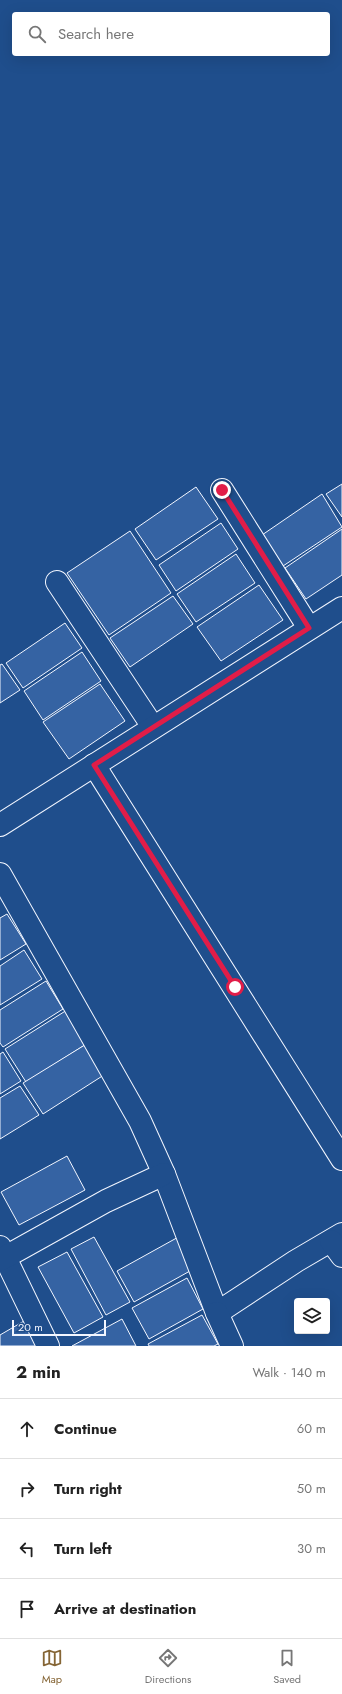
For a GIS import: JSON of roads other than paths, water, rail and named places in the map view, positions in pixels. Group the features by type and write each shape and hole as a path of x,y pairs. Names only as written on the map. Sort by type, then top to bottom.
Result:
{"street":[{"path":"222,490 309,628"},
{"path":"57,582 154,727"},
{"path":"0,826 342,608"},
{"path":"94,765 342,1159"},
{"path":"0,874 140,1121 164,1174 217,1313 232,1346"},
{"path":"48,1346 2,1255 106,1201 164,1174"},
{"path":"217,1313 296,1261 338,1244"}]}
